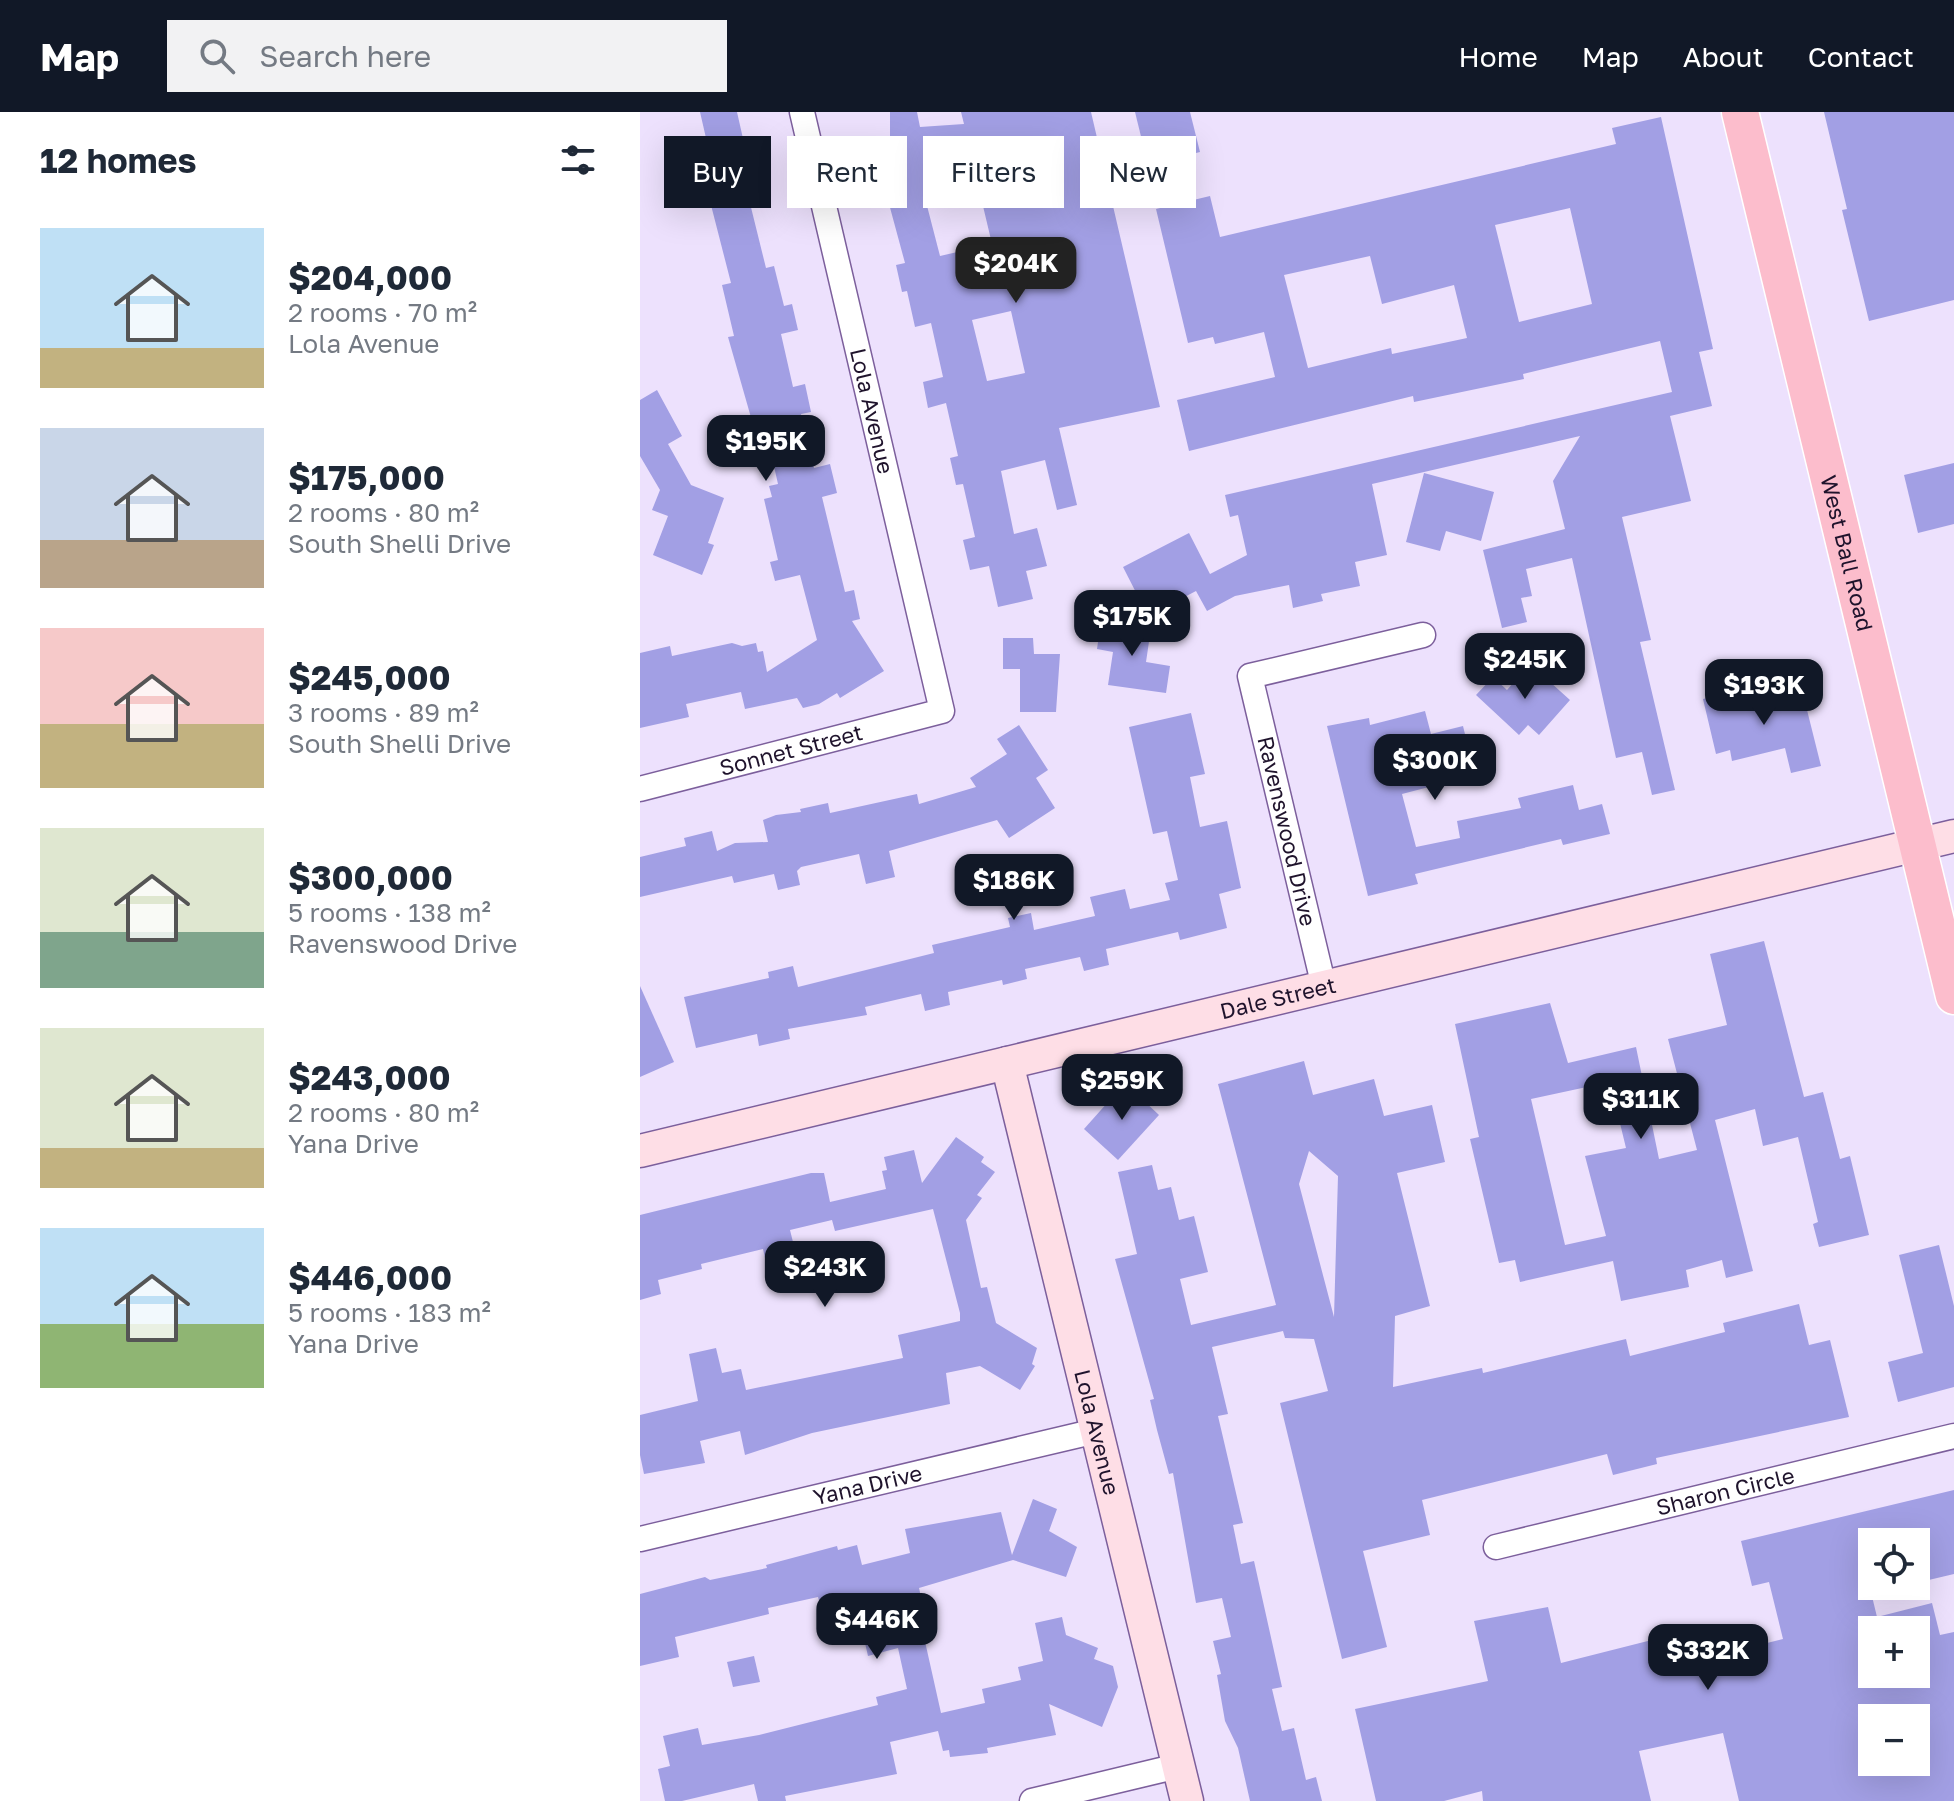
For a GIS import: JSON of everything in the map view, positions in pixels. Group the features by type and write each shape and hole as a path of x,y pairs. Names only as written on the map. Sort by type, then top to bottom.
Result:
{"main road":[{"name":"West Ball Road","path":"1740,112 1954,996"}],"street":[{"name":"Lola Avenue","path":"802,112 942,711"},
{"name":"Ravenswood Drive","path":"1324,987 1250,676 1423,635"},
{"name":"Sonnet Street","path":"640,789 942,711"},
{"name":"Dale Street","path":"640,1151 1954,836"},
{"name":"Lola Avenue","path":"1007,1063 1187,1801"},
{"name":"Yana Drive","path":"640,1539 1096,1431"},
{"name":"Sharon Circle","path":"1496,1547 1954,1436"},
{"path":"1032,1801 1178,1766"}],"building":[{"path":"700,112 737,112 742,136 706,136"},
{"path":"890,112 917,112 920,127 964,124 961,112 1091,112 1097,136 1080,136 1080,208 1113,208 1160,407 1059,428 1077,505 1057,510 1045,460 1001,471 1014,534 1037,528 1047,566 1026,571 1033,599 998,607 989,566 970,570 963,540 975,537 963,484 956,485 950,458 958,456 946,403 928,408 923,382 943,377 931,323 915,327 907,291 902,292 896,265 905,263 890,208 907,208 907,136 890,136","holes":["1011,311 1025,373 987,381 972,320"]},
{"path":"1135,112 1190,112 1196,136 1141,136"},
{"path":"1824,112 1954,112 1954,300 1869,321 1842,210 1847,209"},
{"path":"1661,117 1713,349 1699,352 1712,406 1670,416 1691,501 1622,517 1651,640 1640,642 1675,790 1652,795 1642,752 1616,758 1572,558 1526,569 1532,596 1521,598 1527,622 1502,628 1483,550 1565,529 1553,481 1580,436 1372,484 1387,555 1355,562 1360,586 1321,594 1323,601 1293,608 1289,585 1235,596 1207,611 1196,591 1148,616 1123,567 1189,533 1210,574 1247,555 1238,515 1230,517 1225,495 1672,392 1660,341 1523,374 1524,379 1414,402 1413,396 1189,451 1177,400 1275,377 1264,332 1215,344 1213,337 1188,343 1156,209 1196,208 1196,199 1210,196 1220,237 1616,144 1612,128","holes":["1570,208 1592,304 1519,322 1495,225","1370,256 1382,304 1454,285 1467,338 1392,354 1391,348 1308,368 1284,275"]},
{"path":"712,208 751,208 766,268 774,266 784,306 792,304 798,330 781,334 793,387 805,384 811,412 801,414 814,468 830,464 837,493 822,497 845,592 854,590 860,619 852,621 884,671 840,698 837,693 819,704 803,708 797,698 745,709 741,692 686,704 689,717 640,728 640,653 670,646 672,656 732,643 742,646 756,643 758,652 763,651 767,672 817,640 800,575 775,581 770,562 778,560 764,499 772,497 769,486 778,484 763,418 752,421 728,337 734,336 722,285 731,283"},
{"path":"657,390 682,436 668,444 691,485 724,498 708,543 714,545 702,575 653,555 668,516 652,510 660,490 640,456 640,400"},
{"path":"1954,463 1954,524 1918,533 1904,475"},
{"path":"1424,473 1494,492 1481,541 1446,531 1440,551 1406,542"},
{"path":"1101,621 1151,628 1146,662 1170,666 1166,693 1108,685 1113,652 1097,649"},
{"path":"1003,638 1033,638 1034,654 1060,654 1056,712 1020,712 1020,669 1003,669"},
{"path":"1530,664 1570,700 1539,735 1528,725 1519,735 1476,695 1493,677 1507,690"},
{"path":"1801,686 1821,766 1791,773 1785,748 1732,761 1730,750 1716,754 1703,699 1733,692 1736,703"},
{"path":"1425,711 1431,734 1463,726 1475,775 1402,794 1416,847 1460,838 1457,821 1521,808 1518,798 1573,785 1579,810 1602,804 1610,834 1563,845 1561,839 1415,874 1418,884 1368,896 1327,726 1369,718 1370,725"},
{"path":"1191,713 1205,774 1190,777 1200,827 1227,821 1241,888 1219,894 1227,928 1180,940 1178,932 1106,949 1109,965 1084,971 1080,957 1025,969 1027,979 1003,985 1002,980 948,992 950,1005 925,1011 921,994 865,1007 867,1015 788,1029 790,1039 759,1046 757,1034 696,1048 684,997 769,978 768,972 793,966 798,987 934,953 932,945 1010,927 1008,918 1031,913 1034,930 1095,916 1090,897 1125,889 1130,909 1170,900 1165,883 1178,880 1167,831 1153,834 1129,727"},
{"path":"1019,725 1048,770 1036,778 1055,808 1009,838 997,820 889,851 895,877 866,884 859,854 801,867 797,871 800,885 778,890 774,874 734,883 732,876 640,897 640,857 686,846 684,838 712,831 717,851 735,843 768,842 763,820 801,812 800,809 828,803 830,813 917,794 919,804 976,787 970,778 1007,754 997,739"},
{"path":"1764,941 1804,1097 1823,1092 1840,1159 1850,1156 1869,1235 1819,1247 1813,1224 1818,1222 1798,1137 1763,1146 1755,1109 1715,1120 1753,1271 1726,1278 1722,1260 1686,1270 1689,1287 1621,1301 1613,1261 1520,1282 1515,1260 1499,1263 1470,1139 1479,1137 1455,1024 1550,1003 1568,1063 1636,1047 1659,1159 1697,1150 1668,1039 1727,1025 1710,954","holes":["1610,1082 1626,1148 1585,1156 1606,1236 1565,1245 1531,1099"]},
{"path":"640,986 674,1062 640,1077"},
{"path":"1304,1061 1313,1095 1374,1079 1384,1116 1432,1105 1445,1162 1397,1173 1430,1306 1395,1316 1393,1387 1482,1368 1483,1373 1626,1339 1630,1356 1725,1332 1723,1323 1799,1304 1809,1345 1830,1340 1849,1417 1656,1458 1657,1464 1613,1475 1607,1454 1422,1500 1430,1535 1363,1551 1387,1647 1342,1659 1280,1403 1328,1391 1314,1339 1285,1338 1283,1331 1212,1347 1228,1414 1218,1416 1243,1523 1233,1525 1241,1564 1254,1561 1282,1687 1272,1689 1282,1731 1294,1728 1306,1780 1316,1777 1322,1801 1250,1801 1238,1748 1225,1721 1217,1675 1221,1674 1213,1641 1231,1637 1222,1598 1196,1603 1173,1473 1169,1474 1157,1430 1150,1400 1154,1399 1115,1259 1137,1254 1118,1172 1152,1165 1158,1190 1171,1187 1179,1220 1194,1216 1208,1272 1180,1279 1191,1325 1276,1305 1218,1084","holes":["1309,1151 1338,1176 1334,1317 1299,1184"]},
{"path":"1125,1083 1159,1115 1118,1160 1084,1129"},
{"path":"956,1137 984,1157 981,1162 995,1172 977,1195 982,1198 966,1220 981,1288 987,1287 996,1323 1037,1348 1032,1364 1035,1366 1020,1390 980,1366 946,1373 950,1404 812,1433 745,1455 740,1431 700,1441 705,1463 644,1474 640,1455 640,1415 698,1401 689,1354 716,1348 722,1373 741,1369 746,1390 903,1358 898,1335 960,1321 960,1313 933,1209 835,1231 832,1220 790,1230 793,1242 786,1244 788,1253 765,1258 763,1249 701,1264 702,1269 658,1280 661,1294 640,1300 640,1215 811,1173 824,1173 830,1202 886,1189 882,1171 887,1170 884,1157 914,1150 922,1183"},
{"path":"1939,1245 1954,1306 1954,1387 1898,1402 1888,1362 1923,1353 1899,1255"},
{"path":"1954,1490 1954,1574 1930,1580 1930,1528 1858,1528 1858,1600 1873,1600 1877,1616 1858,1616 1858,1688 1930,1688 1930,1616 1881,1616 1932,1603 1940,1635 1954,1632 1954,1801 1739,1801 1723,1733 1639,1751 1651,1801 1483,1801 1482,1791 1444,1801 1376,1801 1355,1709 1488,1681 1474,1621 1548,1607 1561,1663 1707,1626 1715,1656 1783,1639 1769,1582 1752,1586 1741,1541"},
{"path":"1033,1499 1057,1509 1049,1531 1077,1547 1066,1577 1013,1560 919,1588 928,1627 922,1628 941,1713 985,1703 982,1689 1021,1680 1018,1667 1043,1661 1035,1623 1062,1617 1066,1635 1098,1648 1094,1659 1113,1666 1118,1687 1102,1727 1049,1704 1056,1735 987,1748 988,1753 950,1757 949,1750 943,1751 938,1731 890,1742 897,1774 785,1796 786,1801 758,1801 754,1784 682,1801 665,1801 658,1769 670,1766 663,1736 698,1728 702,1745 759,1735 878,1705 876,1697 907,1689 898,1648 868,1656 854,1596 820,1604 818,1597 768,1608 769,1614 675,1637 679,1657 640,1666 640,1594 705,1577 710,1580 767,1568 766,1565 837,1546 838,1550 857,1545 862,1565 910,1553 905,1529 1001,1512 1012,1555"},
{"path":"754,1656 760,1682 733,1687 727,1662"}]}
